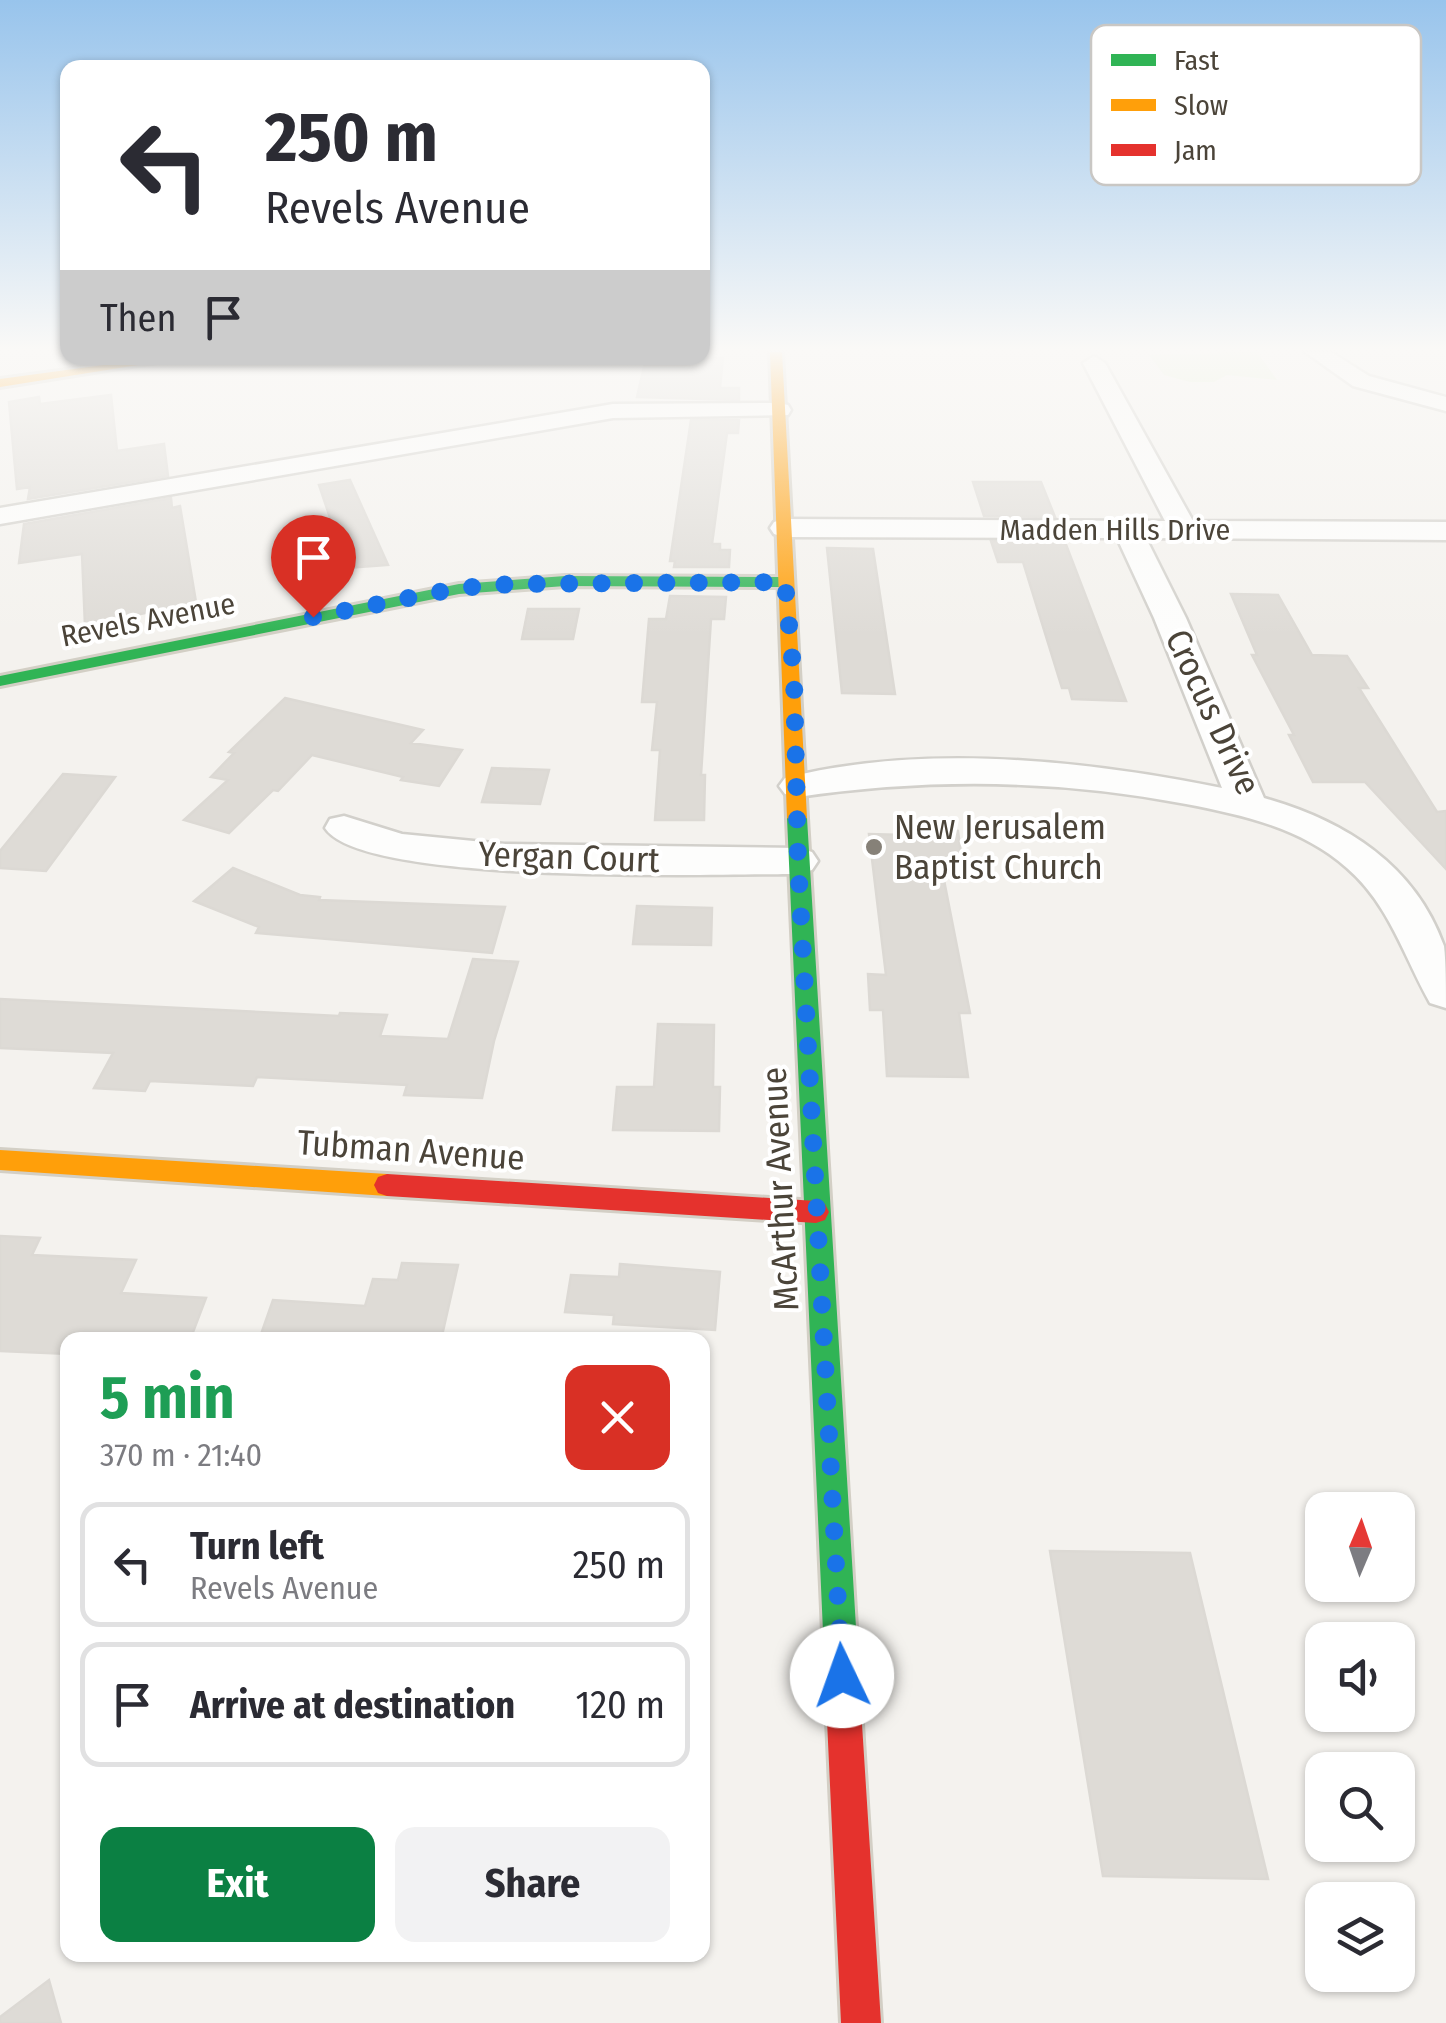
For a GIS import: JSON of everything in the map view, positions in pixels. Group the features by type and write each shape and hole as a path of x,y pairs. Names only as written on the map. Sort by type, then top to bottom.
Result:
{"street":[{"path":"0,516 406,446"},
{"name":"McArthur Avenue","path":"780,446 785,582 794,678 798,861 816,1212 861,2023"},
{"path":"1139,446 1184,530"},
{"name":"Madden Hills Drive","path":"784,528 1446,532"},
{"name":"Crocus Drive","path":"1128,531 1170,618 1248,805 1313,825 1345,846 1381,878 1406,915 1446,992"},
{"name":"Revels Avenue","path":"0,681 459,588 565,582 785,582"},
{"path":"798,786 906,770 1014,768 1100,776 1248,805"},
{"name":"Yergan Court","path":"344,828 392,846 496,857 618,862 798,861"},
{"name":"Tubman Avenue","path":"0,1160 816,1212"}],"building":[{"path":"13,446 117,446 117,451 164,446 168,476 28,499 30,487 17,489"},
{"path":"687,446 725,446 712,544 720,544 720,550 730,550 729,567 674,567 675,561 670,561"},
{"path":"350,480 388,565 347,568 319,485"},
{"path":"973,482 1041,482 1055,517 984,516"},
{"path":"171,498 172,508 180,506 196,602 85,626 82,554 19,563 24,524"},
{"path":"991,541 1065,542 1126,701 1072,699 1069,688 1062,688 1023,562 998,562"},
{"path":"827,548 873,549 895,694 842,693"},
{"path":"1231,594 1278,595 1312,655 1347,656 1368,688 1359,688 1437,812 1446,811 1446,869 1365,782 1313,782 1289,735 1294,735 1252,655 1257,655"},
{"path":"670,596 726,597 724,619 711,619 701,775 705,775 704,820 655,820 660,750 652,750 657,702 642,702 649,619 666,619"},
{"path":"528,609 579,609 573,639 522,639"},
{"path":"285,698 423,730 411,743 462,750 439,786 401,780 403,777 312,755 229,833 184,820 228,780 211,777 234,753 229,752"},
{"path":"492,768 549,770 540,804 482,802"},
{"path":"63,774 115,777 46,871 0,868 0,851"},
{"path":"906,829 958,831 963,871 942,870 970,1013 959,1013 968,1077 887,1076 883,1010 870,1010 868,974 886,975 869,834 906,835"},
{"path":"233,868 300,895 320,897 319,900 505,907 492,953 256,933 259,927 194,901"},
{"path":"637,906 712,908 711,945 633,944"},
{"path":"473,959 518,962 482,1098 404,1095 407,1085 257,1077 253,1086 150,1081 145,1091 94,1088 113,1053 0,1048 0,999 387,1015 380,1036 448,1039"},
{"path":"658,1024 714,1025 713,1087 720,1087 719,1131 613,1130 617,1087 654,1087"},
{"path":"0,1236 40,1238 32,1255 136,1260 121,1293 206,1298 193,1332 60,1332 60,1354 0,1351"},
{"path":"402,1263 458,1265 443,1332 262,1332 273,1300 365,1306 373,1279 398,1280"},
{"path":"620,1264 720,1272 715,1330 613,1324 614,1315 565,1312 571,1275 619,1277"},
{"path":"1050,1551 1190,1553 1268,1879 1103,1876"},
{"path":"49,1980 61,2023 0,2023 0,2017"}],"traffic: fast":[{"path":"0,681 459,589 565,581 785,582"},
{"path":"797,818 842,1677"}],"traffic: slow":[{"path":"781,446 797,818"},
{"path":"0,1160 387,1185"}],"traffic: jam":[{"path":"387,1185 816,1212"},
{"path":"842,1677 861,2023"}],"place":[{"name":"New Jerusalem Baptist Church","path":"874,847"}],"route":[{"path":"313,617 459,588 512,584 785,582 794,678 798,861 842,1676"}]}
